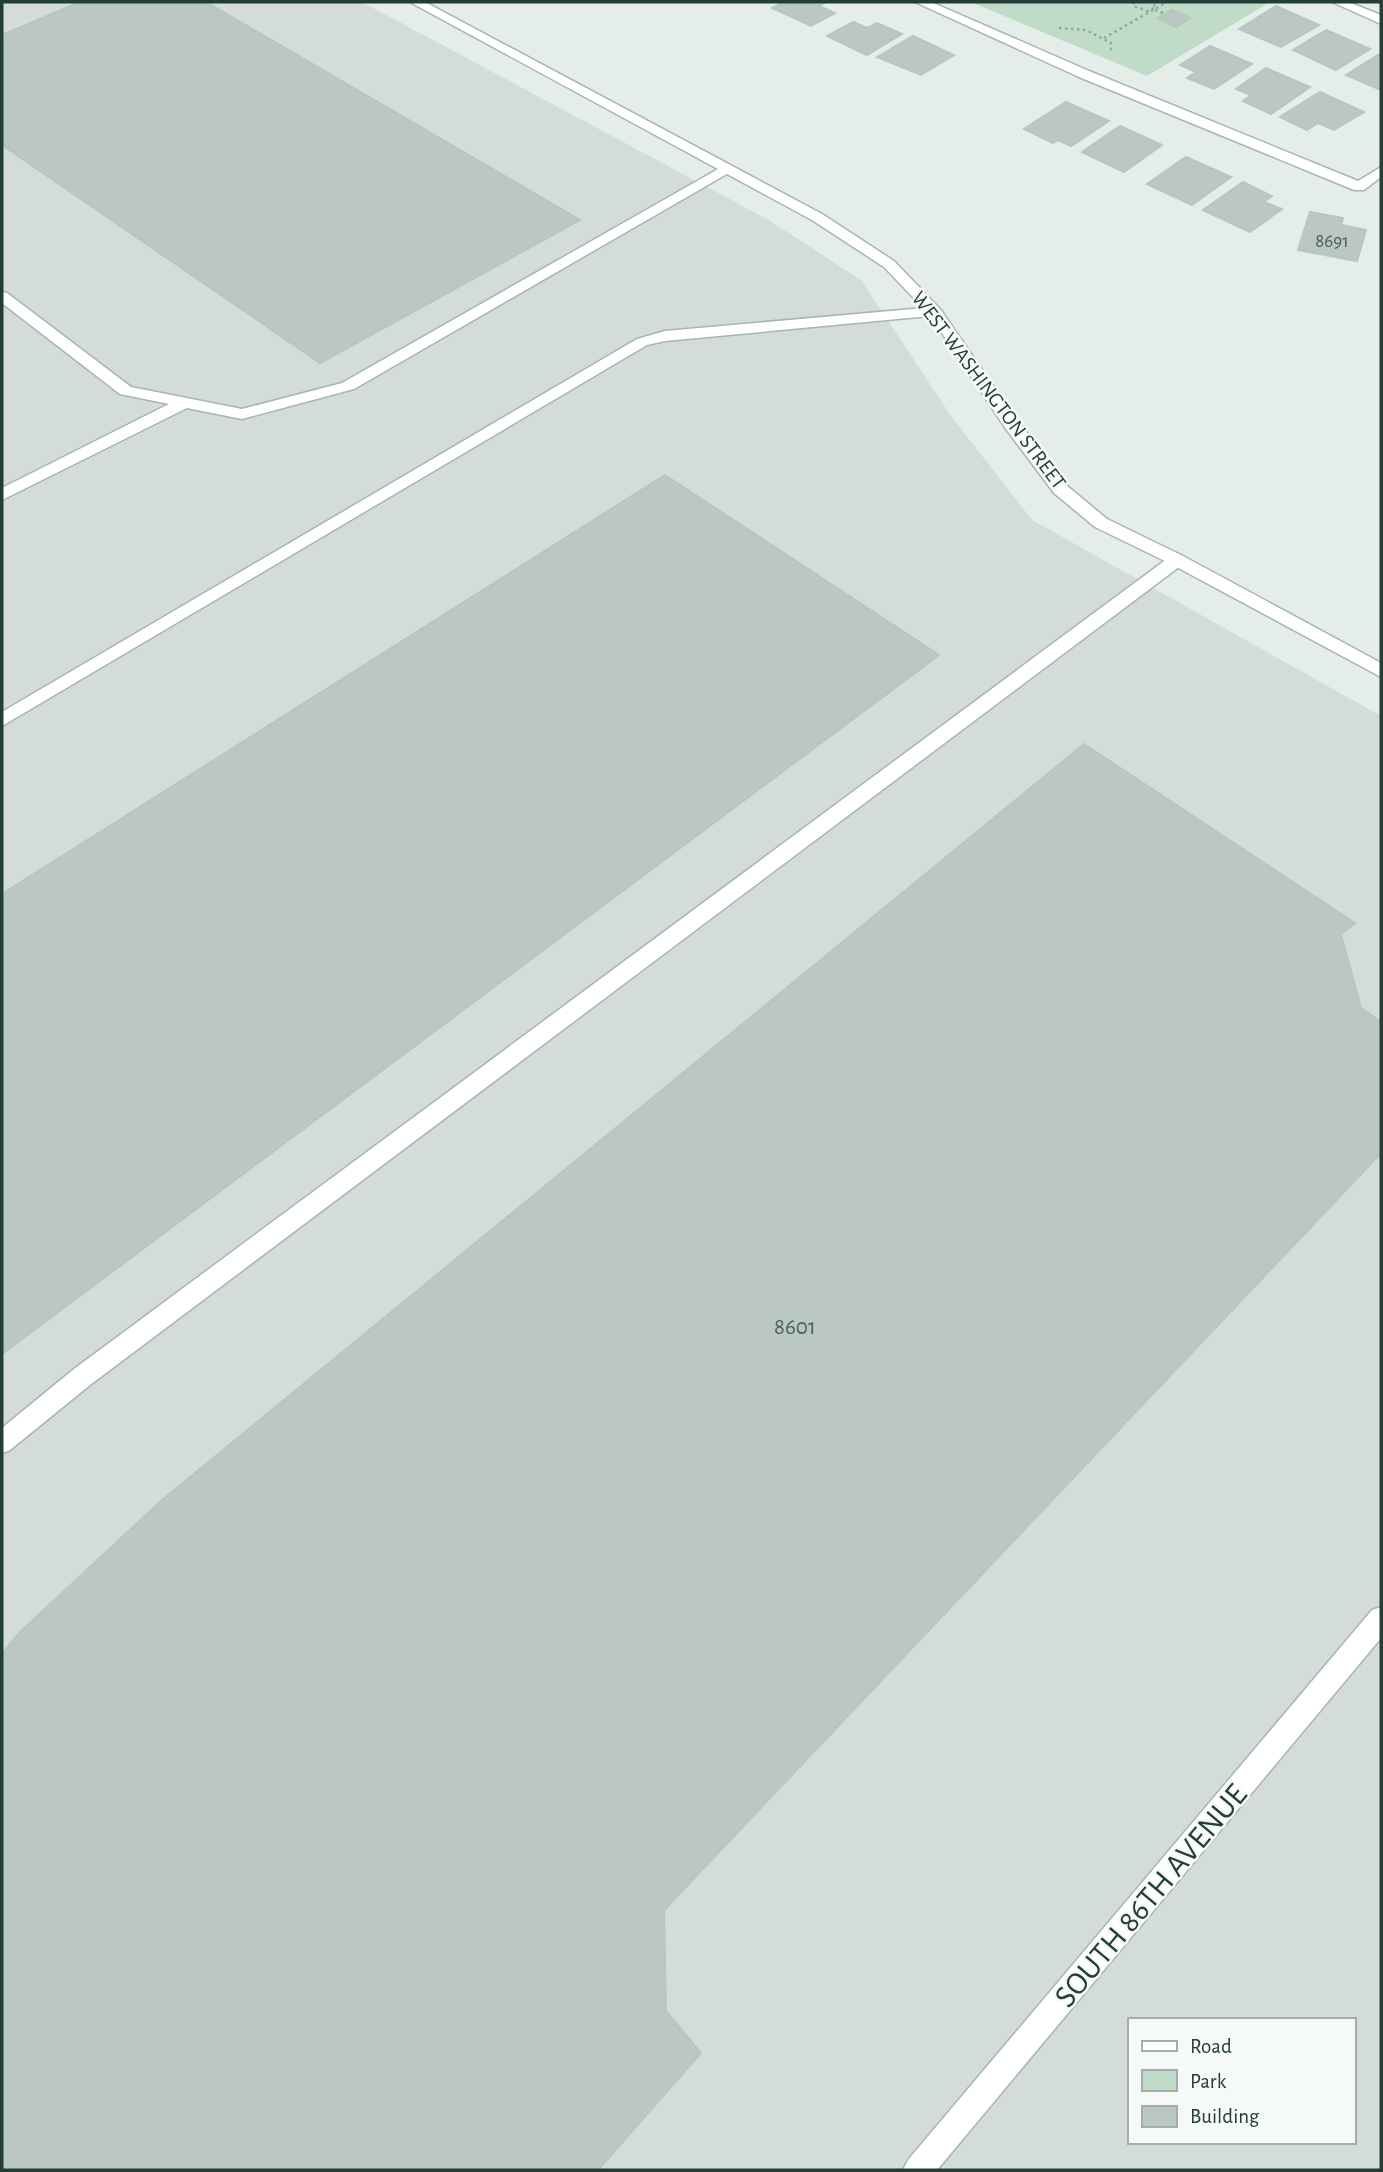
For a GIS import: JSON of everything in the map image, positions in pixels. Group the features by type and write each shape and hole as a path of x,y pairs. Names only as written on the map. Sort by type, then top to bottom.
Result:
{"street":[{"name":"WEST WASHINGTON STREET","path":"416,2 817,217 889,264 935,312 1012,425 1060,489 1101,523 1177,560 1381,671"},
{"path":"921,2 1084,74 1360,187 1381,171"},
{"path":"1338,2 1381,20"},
{"path":"2,296 126,391 242,414 348,386 727,168"},
{"path":"2,720 642,342 665,336 935,312"},
{"path":"2,495 184,403"},
{"path":"2,1442 82,1377 1177,560"},
{"name":"SOUTH 86TH AVENUE","path":"918,2170 1381,1619"}],"path":[{"path":"1134,2 1136,9 1154,9 1165,14"},
{"path":"1152,2 1156,4 1154,9"},
{"path":"1104,38 1167,2"}],"shaded area":[{"path":"2,2 362,2 767,219 861,280 951,416 1032,520 1381,716 1381,2170 2,2170"}],"green space":[{"path":"971,2 1270,2 1147,76"}],"building":[{"path":"80,2 206,2 580,220 320,363 2,145 2,35"},
{"path":"784,2 826,2 819,6 835,13 811,26 772,8"},
{"path":"1276,6 1319,25 1281,47 1239,29"},
{"path":"1172,10 1190,18 1176,27 1158,18"},
{"path":"853,22 867,28 877,23 902,34 867,55 827,36"},
{"path":"1326,30 1370,49 1336,70 1293,50"},
{"path":"913,36 954,55 921,75 877,57"},
{"path":"1210,46 1252,64 1214,89 1187,78 1196,72 1180,65"},
{"path":"1381,53 1381,90 1346,75"},
{"path":"1266,68 1310,87 1271,114 1243,101 1251,95 1236,89"},
{"path":"1320,92 1364,112 1334,130 1318,123 1307,130 1280,117"},
{"path":"1066,102 1109,121 1071,146 1058,140 1053,143 1024,129"},
{"path":"1120,126 1162,145 1124,172 1082,152"},
{"path":"1186,157 1231,177 1192,205 1147,184"},
{"path":"1243,182 1272,196 1264,202 1282,209 1250,232 1203,210"},
{"path":"1310,212 1343,218 1341,225 1366,230 1357,261 1298,250"},
{"path":"665,475 939,655 2,1354 2,894"},
{"path":"1084,744 1355,923 1341,934 1361,1008 1381,1022 1381,1153 664,1910 666,2011 701,2053 598,2170 2,2170 2,1654 19,1633 162,1500"}]}
